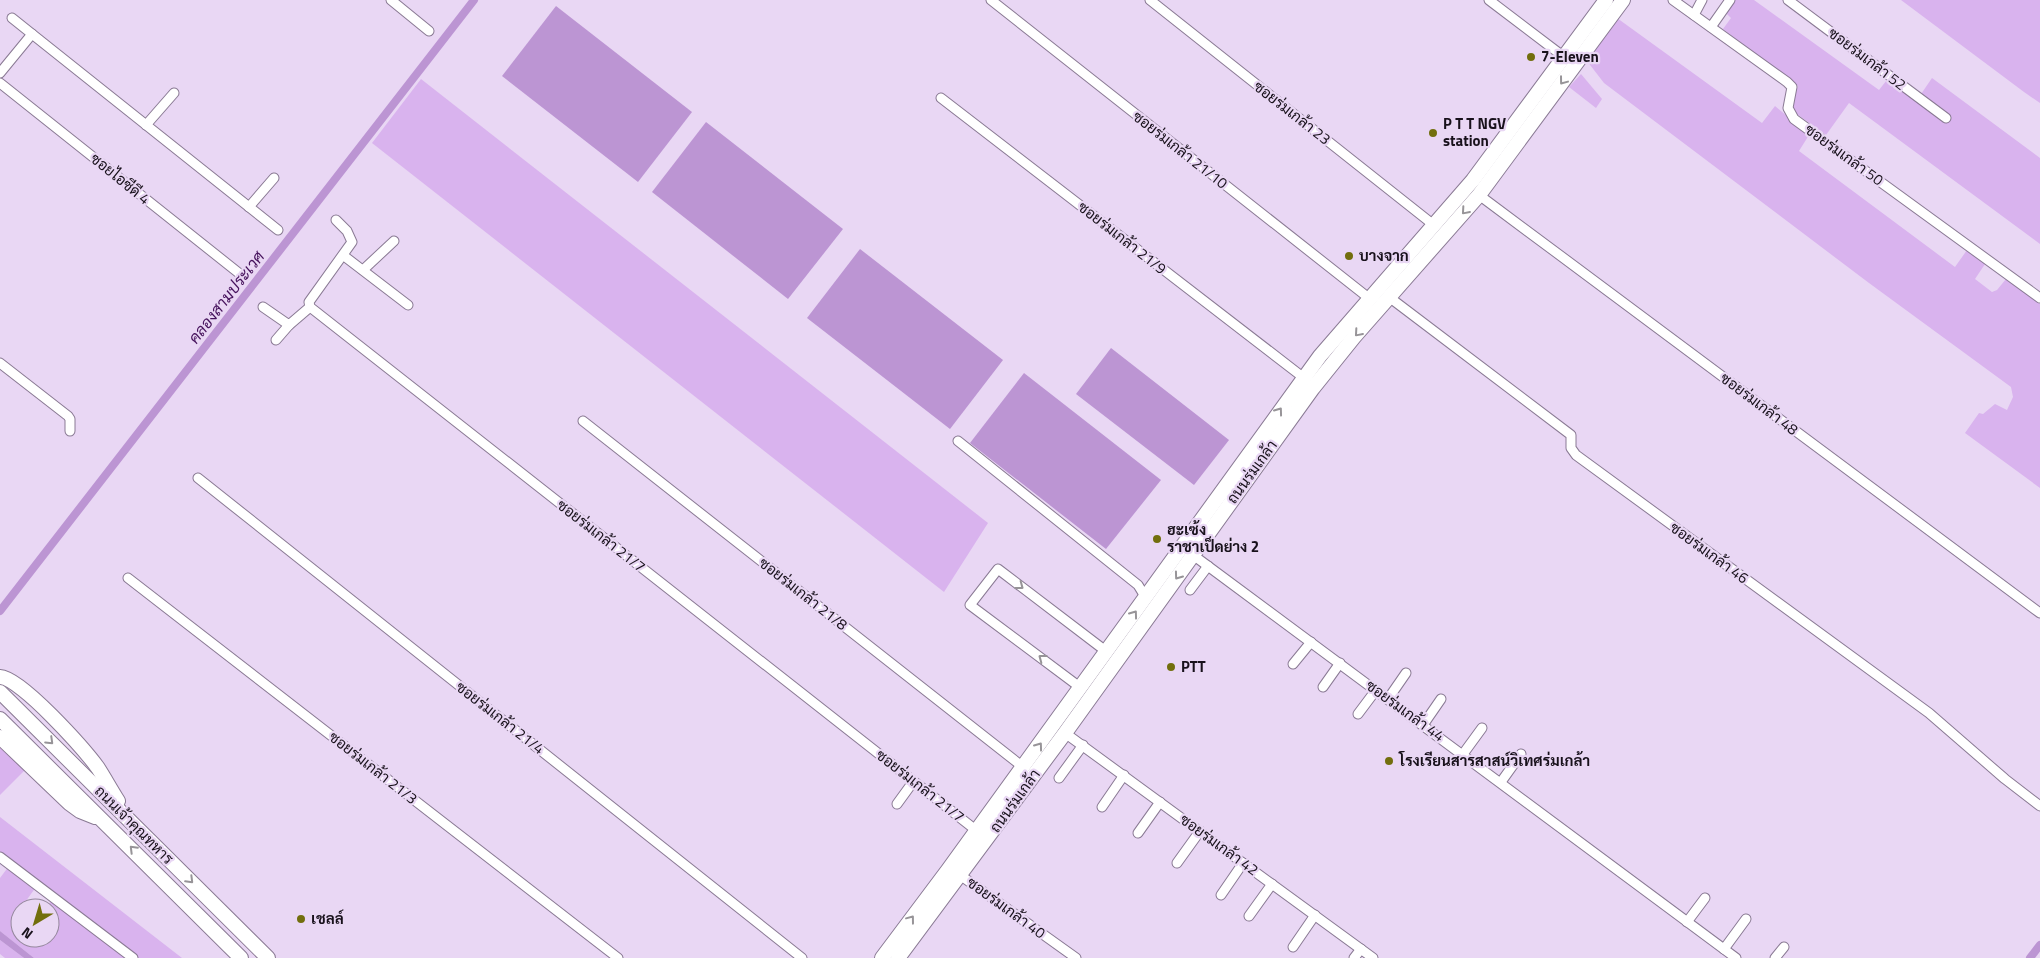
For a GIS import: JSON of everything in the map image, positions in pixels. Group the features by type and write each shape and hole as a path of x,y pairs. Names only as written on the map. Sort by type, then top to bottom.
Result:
{"main road":[{"name":"ถนนร่มเกล้า","path":"898,958 1066,733 1313,388 1388,297 1479,195 1623,0"},
{"name":"ถนนร่มเกล้า","path":"882,958 977,831 1304,378 1473,180 1564,57 1600,2"},
{"path":"0,677 12,682 58,723 97,767 127,817"},
{"name":"ถนนเจ้าคุณทหาร","path":"0,692 268,958"},
{"name":"ถนนเจ้าคุณทหาร","path":"0,719 242,958"},
{"path":"0,738 80,811 101,818"}],"street":[{"path":"391,0 430,31"},
{"name":"ซอยร่มเกล้า 21/10","path":"991,0 1370,299"},
{"name":"ซอยร่มเกล้า 23","path":"1150,0 1435,226"},
{"path":"1489,0 1564,57"},
{"name":"ซอยร่มเกล้า 50","path":"1673,0 1787,82 1792,87 1788,108 1794,119 2040,298"},
{"path":"1694,15 1702,0"},
{"path":"1711,27 1730,0"},
{"name":"ซอยร่มเกล้า 52","path":"1788,0 1946,118"},
{"path":"12,18 278,230"},
{"path":"0,73 32,34"},
{"name":"ซอยไอซีดี 4","path":"0,83 240,274"},
{"path":"146,125 174,93"},
{"name":"ซอยร่มเกล้า 21/9","path":"941,98 1304,378"},
{"path":"249,207 274,178"},
{"name":"ซอยร่มเกล้า 48","path":"1479,195 2040,613"},
{"path":"276,340 289,324 310,307 309,302 350,247 351,238 336,220"},
{"path":"363,270 394,241"},
{"path":"344,256 408,305"},
{"name":"ซอยร่มเกล้า 46","path":"1388,297 1571,435 1571,448 1576,455 1929,713 1991,767 2040,806"},
{"path":"263,307 289,324"},
{"name":"ซอยร่มเกล้า 21/7","path":"310,307 977,831"},
{"path":"0,363 68,416 70,431"},
{"name":"ซอยร่มเกล้า 21/8","path":"583,421 1023,767"},
{"path":"958,441 1138,585 1146,598"},
{"name":"ซอยร่มเกล้า 21/4","path":"198,478 802,958"},
{"name":"ซอยร่มเกล้า 44","path":"1193,555 1736,958"},
{"path":"1190,590 1208,566"},
{"path":"1081,688 970,605 998,569 1107,652"},
{"name":"ซอยร่มเกล้า 21/3","path":"128,578 618,958"},
{"path":"1293,664 1311,642"},
{"path":"1323,687 1340,663"},
{"path":"1388,699 1406,673"},
{"path":"1358,714 1376,690"},
{"path":"1423,725 1442,699"},
{"path":"1463,754 1482,728"},
{"name":"ซอยร่มเกล้า 42","path":"1066,733 1373,958"},
{"path":"1059,778 1083,745"},
{"path":"1501,782 1521,754"},
{"path":"1102,807 1124,775"},
{"path":"896,804 913,782"},
{"path":"1138,833 1160,802"},
{"path":"1177,863 1200,832"},
{"path":"0,857 133,958"},
{"path":"1221,895 1243,863"},
{"name":"ซอยร่มเกล้า 40","path":"960,875 1076,958"},
{"path":"1249,916 1272,884"},
{"path":"1687,922 1704,898"},
{"path":"1292,947 1315,915"},
{"path":"1724,949 1746,919"},
{"path":"1775,958 1784,946"},
{"path":"1354,958 1361,949"}],"shaded area":[{"path":"1735,0 1754,0 1879,90 1890,76 1919,97 1932,78 2040,158 2040,244 1849,103 1826,135 1794,112 1793,101 1798,86 1723,29 1731,18 1726,13"},
{"path":"1901,0 2040,0 2040,103 2024,92"},
{"path":"556,6 692,112 638,182 502,76"},
{"path":"1617,18 1762,123 1775,106 1809,135 1799,151 1955,267 1967,250 1985,264 1975,279 1992,292 1997,290 2006,279 2040,304 2040,488 1965,433 1979,413 1983,414 1995,404 2007,410 2013,397 2011,387 1869,283 1604,83 1587,61"},
{"path":"1581,74 1602,99 1596,108 1569,87"},
{"path":"421,79 988,523 944,592 372,143"},
{"path":"706,122 843,229 788,299 652,192"},
{"path":"860,249 1003,360 950,429 807,318"},
{"path":"1111,348 1229,440 1194,485 1076,394"},
{"path":"1024,373 1161,480 1106,549 970,443"},
{"path":"0,747 25,770 0,795"},
{"path":"0,817 182,958 135,958 0,853"},
{"path":"9,866 36,887 28,898 10,898 10,939 0,931 0,878"},
{"path":"60,906 128,958 34,958 21,948 60,948"},
{"path":"0,931 10,939 10,948 0,940"},
{"path":"0,940 24,958 5,958 0,954"},
{"path":"11,948 21,948 34,958 24,958"}],"waterway":[{"name":"คลองสามประเวศ","path":"0,611 474,0"},
{"path":"2030,958 2040,945"}],"place":[{"name":"7-Eleven","path":"1531,57"},
{"name":"P T T NGV station","path":"1433,133"},
{"name":"บางจาก","path":"1349,256"},
{"name":"ฮะเซ้ง ราชาเป็ดย่าง 2","path":"1157,539"},
{"name":"PTT","path":"1171,667"},
{"name":"โรงเรียนสารสาสน์วิเทศร่มเกล้า","path":"1389,761"},
{"name":"เชลล์","path":"301,919"}]}
